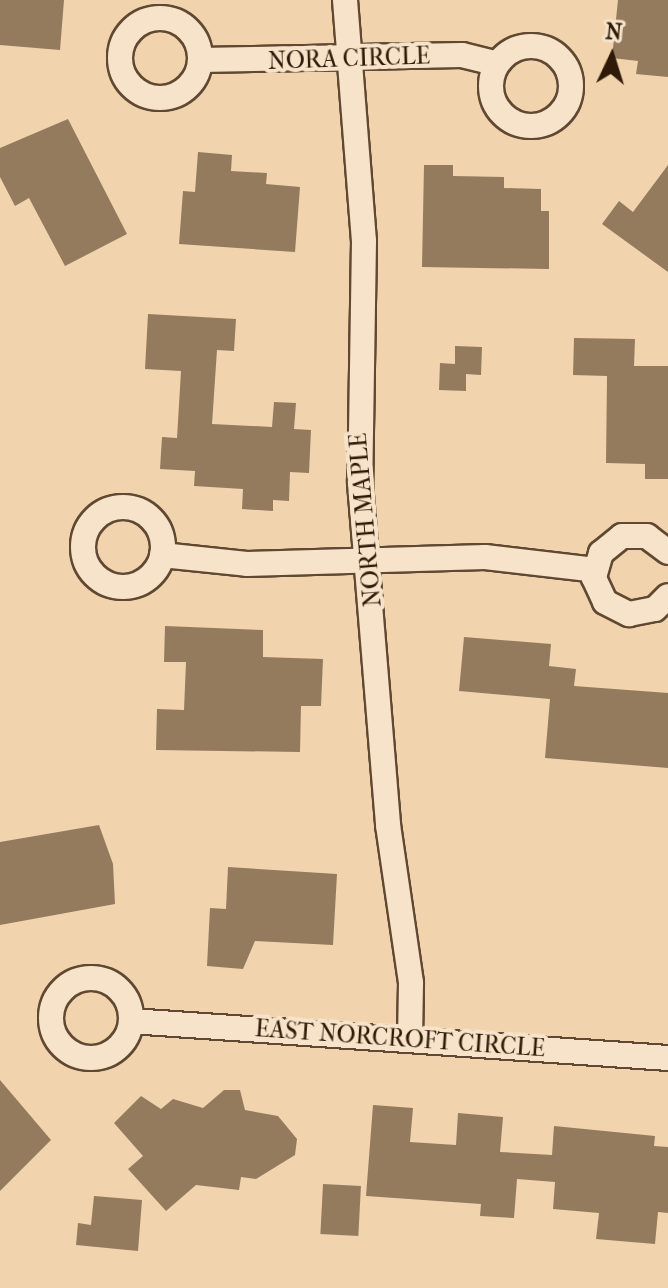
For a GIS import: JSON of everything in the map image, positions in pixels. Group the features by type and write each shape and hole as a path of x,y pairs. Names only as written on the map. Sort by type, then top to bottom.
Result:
{"street":[{"name":"NORTH MAPLE","path":"345,0 364,241 358,422 388,825 411,983 410,1040"},
{"name":"NORA CIRCLE","path":"201,60 462,55 497,64"},
{"path":"668,552 647,536 622,536 601,553 595,570 598,591 616,611 643,614 668,596"},
{"path":"162,555 247,564 485,557 595,570"},
{"name":"EAST NORCROFT CIRCLE","path":"131,1021 668,1058"}],"building":[{"path":"0,0 64,0 60,50 0,45"},
{"path":"618,0 668,0 668,77 636,74 638,61 612,58"},
{"path":"68,119 127,234 65,266 29,198 15,206 0,177 0,148"},
{"path":"198,152 232,155 231,171 267,173 266,184 300,187 295,252 179,244 183,191 195,192"},
{"path":"424,165 453,165 453,176 504,177 504,188 541,189 541,211 549,211 549,269 422,267"},
{"path":"668,165 668,272 602,224 619,201 633,212"},
{"path":"148,314 236,319 234,351 217,350 212,424 272,427 274,402 296,403 294,429 311,430 309,473 290,472 289,501 273,500 273,511 242,509 243,489 194,486 195,471 160,469 162,437 177,438 181,371 145,369"},
{"path":"574,338 635,339 634,366 668,366 668,479 645,479 645,464 606,463 607,376 573,375"},
{"path":"455,346 482,347 481,375 466,374 466,391 439,390 440,363 455,364"},
{"path":"165,626 263,630 263,657 323,659 321,706 301,706 300,752 156,750 157,709 184,710 186,662 164,662"},
{"path":"464,637 551,644 549,666 576,669 574,686 668,693 668,768 545,758 550,699 459,691"},
{"path":"99,825 113,864 115,904 0,925 0,842"},
{"path":"228,867 337,874 333,945 255,941 243,969 207,966 210,908 226,909"},
{"path":"0,1080 51,1140 0,1191"},
{"path":"224,1090 240,1090 245,1110 278,1116 297,1139 295,1155 256,1179 241,1177 239,1190 196,1185 166,1211 128,1169 143,1156 114,1123 141,1096 161,1109 173,1099 203,1108"},
{"path":"373,1105 413,1108 410,1142 456,1145 458,1113 503,1117 500,1152 552,1155 554,1126 655,1136 654,1146 668,1147 668,1213 658,1212 655,1244 596,1239 599,1213 553,1209 555,1182 517,1179 514,1218 480,1216 481,1204 366,1196"},
{"path":"323,1184 361,1186 358,1236 320,1234"},
{"path":"94,1196 142,1200 138,1251 76,1245 78,1223 91,1225"}]}
